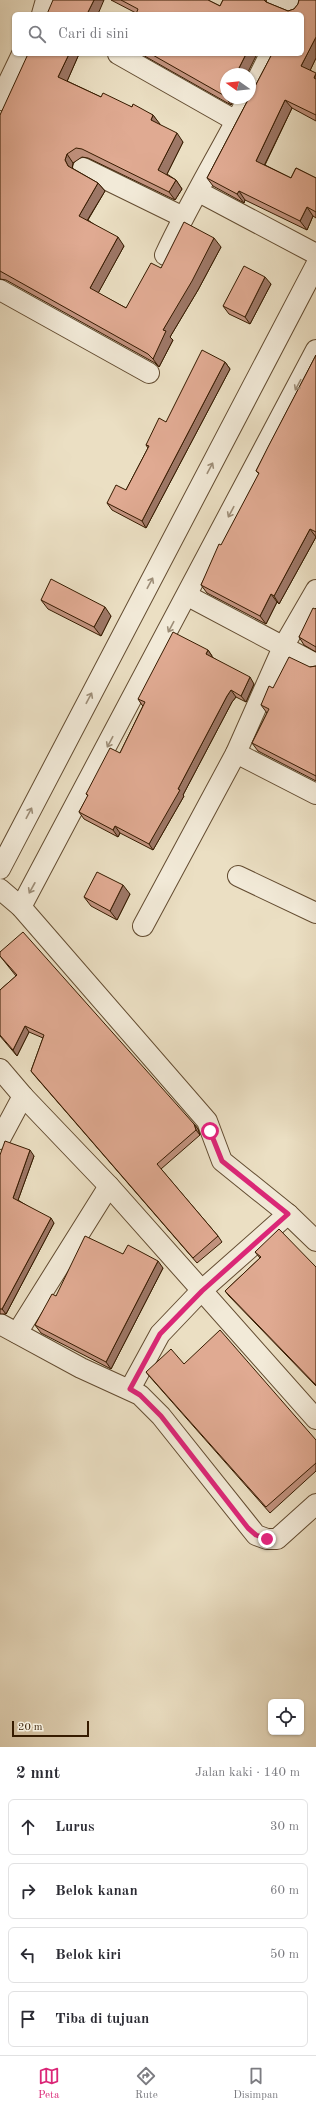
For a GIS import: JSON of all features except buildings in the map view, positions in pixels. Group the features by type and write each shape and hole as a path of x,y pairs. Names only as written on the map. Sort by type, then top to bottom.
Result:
{"street":[{"path":"43,12 46,0"},
{"path":"0,100 21,56"},
{"path":"122,56 236,121"},
{"path":"256,82 269,56"},
{"path":"165,255 183,217 199,192 245,104"},
{"path":"83,168 183,217"},
{"path":"199,192 316,254"},
{"path":"0,869 316,265"},
{"path":"0,290 149,373"},
{"path":"22,907 188,596 316,350"},
{"path":"143,926 236,753 283,647 316,590"},
{"path":"188,596 316,664"},
{"path":"236,753 316,794"},
{"path":"238,876 316,913"},
{"path":"0,888 22,907 207,1121 222,1161 288,1214 316,1240"},
{"path":"0,1069 23,1096 109,1186 316,1419"},
{"path":"0,1139 23,1096"},
{"path":"109,1186 8,1328 81,1368 130,1389 140,1395 161,1416 248,1528 256,1535 267,1539 277,1539 316,1504"},
{"path":"130,1389 160,1334 202,1291 288,1214"}],"route":[{"path":"210,1131 217,1153 222,1161 288,1214 202,1291 160,1334 148,1352 130,1389 140,1395 161,1416 248,1528 256,1535 267,1539"}]}
